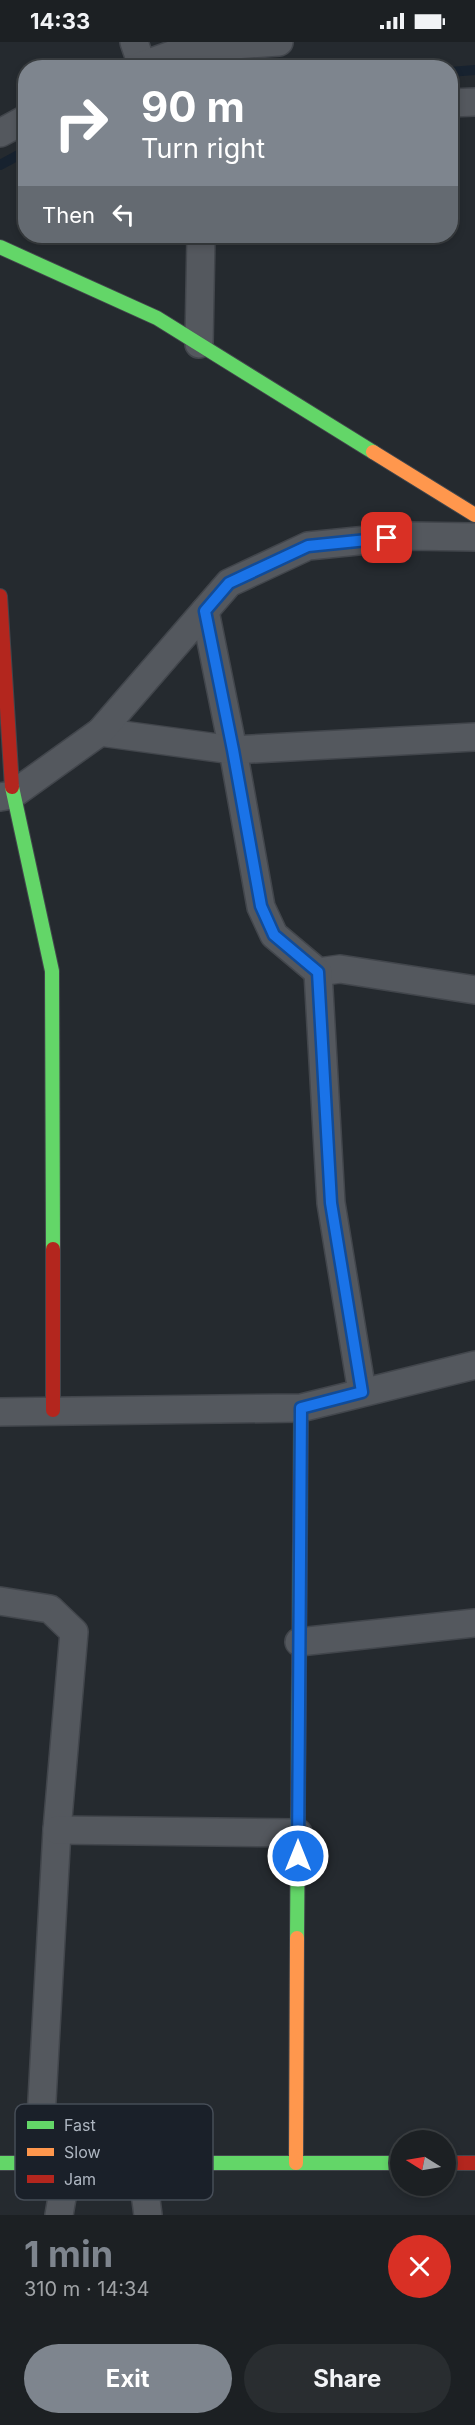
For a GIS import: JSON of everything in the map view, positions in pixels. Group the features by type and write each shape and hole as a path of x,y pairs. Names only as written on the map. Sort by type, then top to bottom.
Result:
{"street":[{"path":"137,58 191,48 279,42"},
{"path":"458,103 475,102"},
{"path":"0,133 18,123"},
{"path":"199,344 201,243"},
{"path":"3,250 157,318 475,515"},
{"path":"6,796 100,732 229,583 308,546 407,536 475,537"},
{"path":"0,596 6,796 52,971 53,1410"},
{"path":"205,611 261,906 274,935 318,972 331,1203 362,1392"},
{"path":"100,732 233,750 475,737"},
{"path":"318,972 340,969 475,990"},
{"path":"0,1412 301,1408 475,1365"},
{"path":"296,2163 301,1408"},
{"path":"0,1601 50,1609 74,1632 57,1830 42,2104"},
{"path":"299,1642 475,1623"},
{"path":"57,1830 298,1833"},
{"path":"213,2163 390,2163"},
{"path":"456,2163 475,2163"},
{"path":"59,2215 62,2200"},
{"path":"146,2200 148,2215"}],"waterway":[{"path":"458,71 475,70"},
{"path":"0,165 18,155"}],"traffic: fast":[{"path":"0,247 157,318 373,452"},
{"path":"12,787 52,971 53,1249"},
{"path":"297,1938 301,1408"},
{"path":"0,2163 15,2163"},
{"path":"213,2163 390,2163"}],"traffic: slow":[{"path":"373,452 475,515"},
{"path":"296,2163 297,1938"}],"traffic: jam":[{"path":"0,596 12,787"},
{"path":"53,1249 53,1410"},
{"path":"456,2163 475,2163"}],"route":[{"path":"298,1856 301,1408 362,1392 331,1203 318,972 274,935 261,906 205,611 229,583 308,546 387,538"}]}
